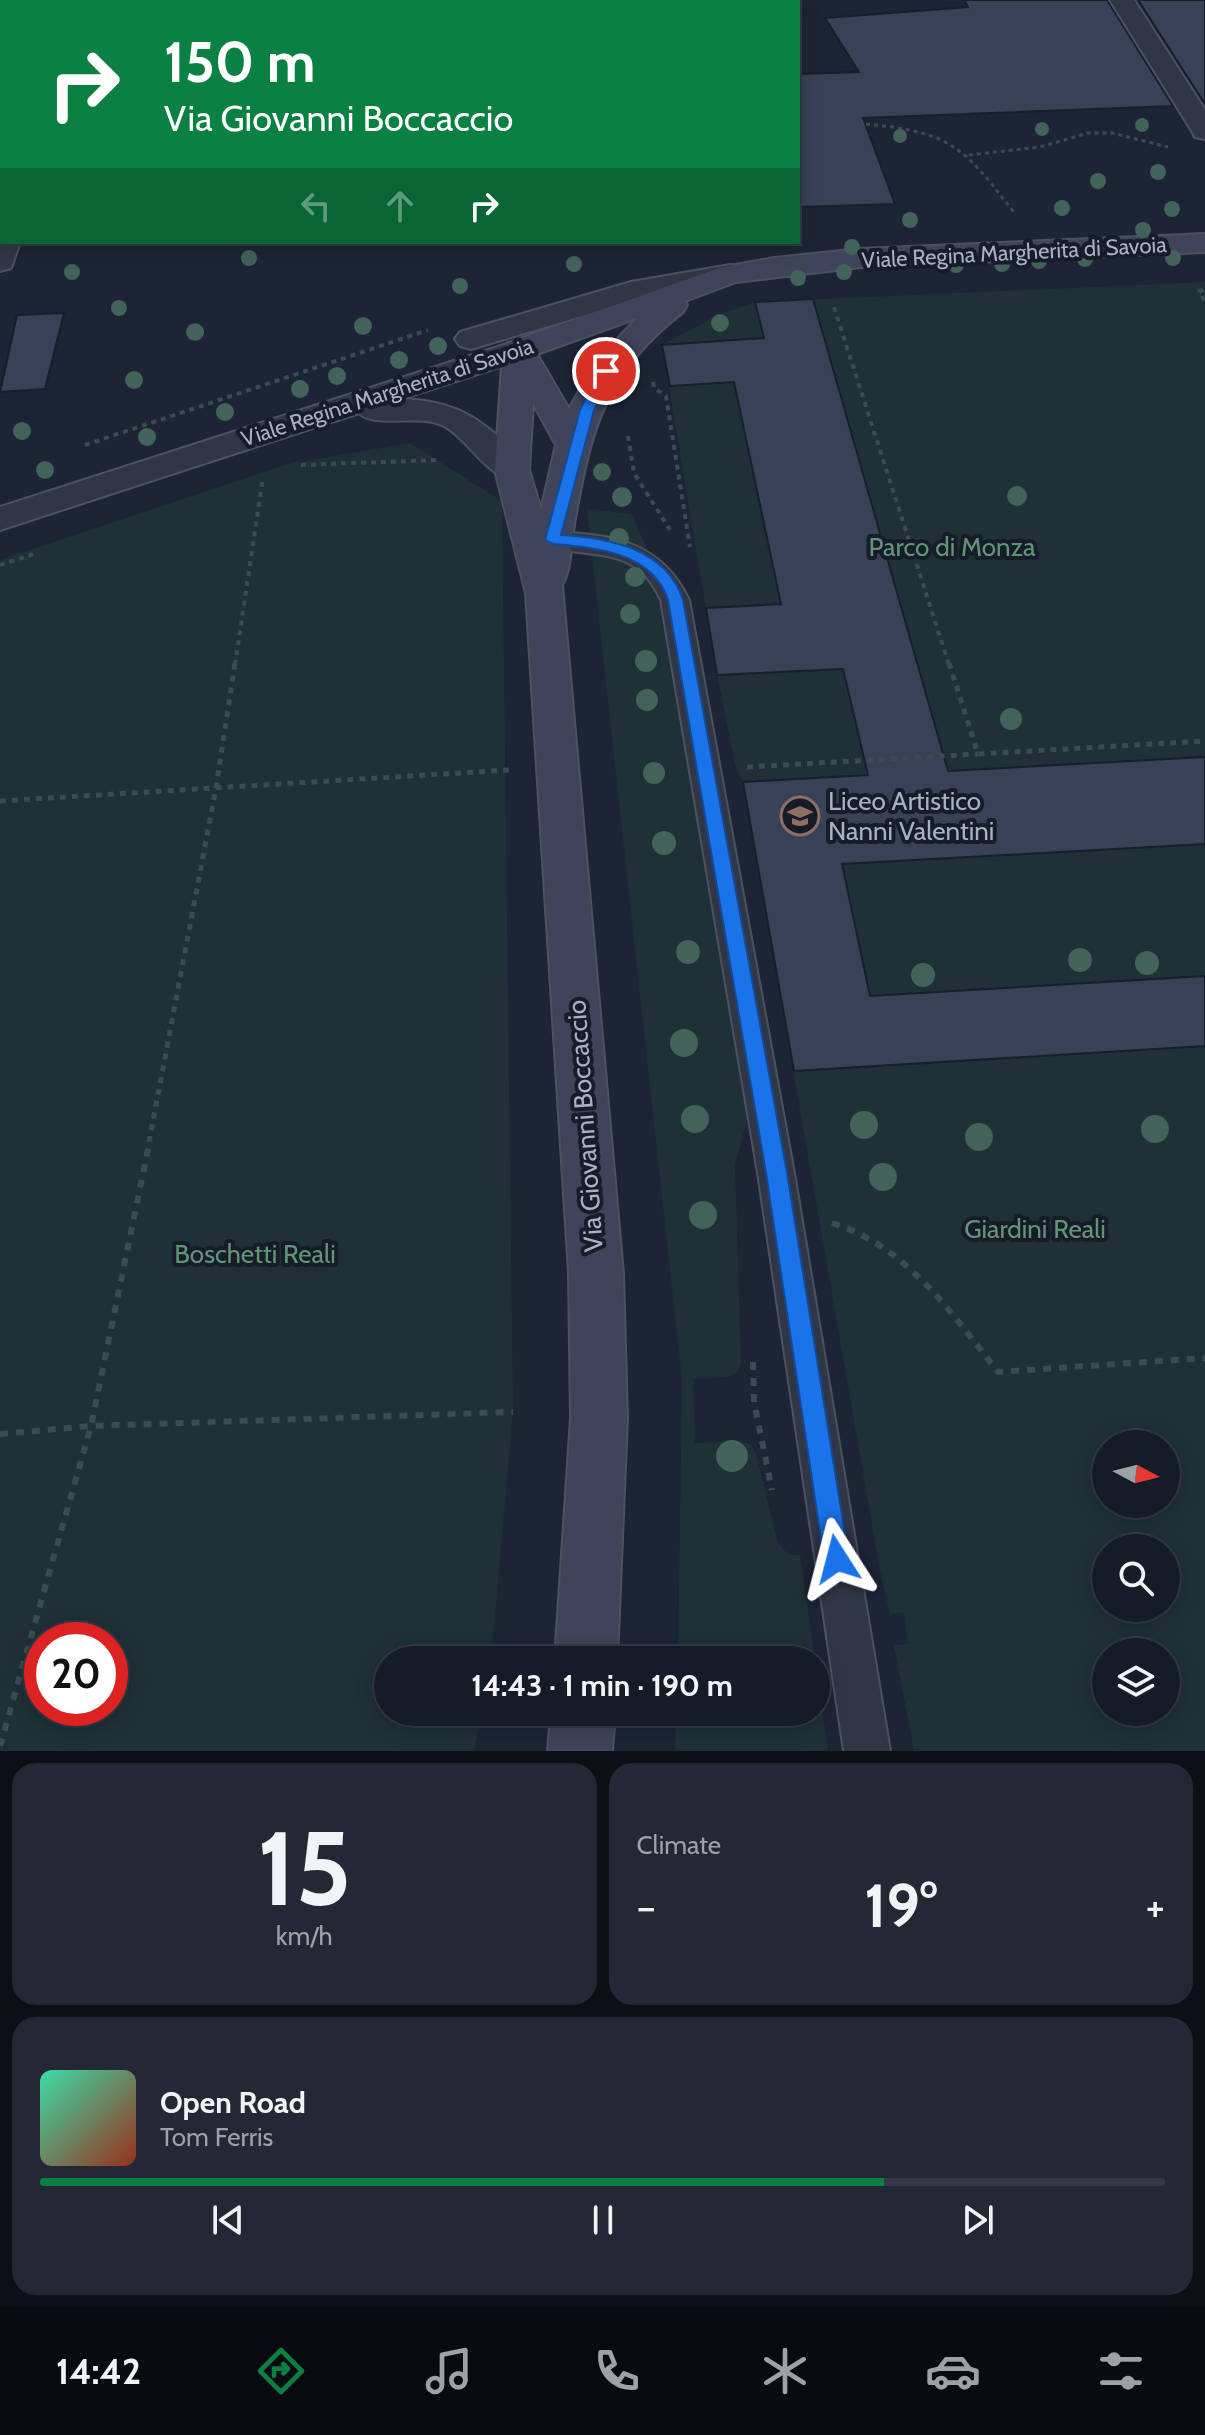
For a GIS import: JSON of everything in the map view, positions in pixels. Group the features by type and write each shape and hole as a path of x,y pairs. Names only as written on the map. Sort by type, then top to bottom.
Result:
{"main road":[{"name":"Viale Regina Margherita di Savoia","path":"519,350 730,274 861,258 1205,243"},
{"name":"Via Giovanni Boccaccio","path":"545,593 553,540 575,448 597,384 626,345 681,298 730,274"},
{"name":"Via Giovanni Boccaccio","path":"519,350 512,470 545,593 596,1273 599,1418 587,1646"},
{"path":"519,350 575,448"},
{"path":"580,1751 582,1726"}],"street":[{"path":"1122,0 1205,131"},
{"path":"357,400 427,353 554,311 642,288 730,274"},
{"name":"Viale Regina Margherita di Savoia","path":"0,519 357,400 519,350"},
{"name":"Via Giovanni Boccaccio","path":"299,420 374,409 427,408 464,421 512,470"}],"lane":[{"path":"553,540 581,541 632,552 675,570 705,769 784,1222 867,1751"}],"path":[{"path":"866,124 931,132 955,141 1025,227 1024,250"},
{"path":"969,155 1040,147 1088,133 1112,133 1175,149"},
{"path":"1205,290 1199,291 1205,302"},
{"path":"834,307 978,754"},
{"path":"652,375 654,388 666,396 690,549 675,570"},
{"path":"625,451 648,499 671,532 675,570"},
{"path":"298,465 444,460"},
{"path":"249,481 275,473"},
{"path":"0,1746 91,1426 168,1051 216,788 263,477"},
{"path":"0,565 39,552"},
{"path":"705,769 1205,741"},
{"path":"0,801 558,767"},
{"path":"784,1222 841,1225 871,1238 938,1297 998,1372 1205,1358"},
{"path":"754,1402 775,1506"},
{"path":"0,1434 91,1426 513,1412"}],"green space":[{"name":"Parco di Monza","path":"1205,282 1205,1751 914,1751 894,1645 908,1644 904,1612 890,1614 881,1576 743,782 736,768 717,675 662,345 720,314 755,302"},
{"name":"Boschetti Reali","path":"410,443 502,501 513,1412 492,1646 374,1646 374,1726 479,1726 474,1751 0,1751 0,560 288,464"},
{"path":"587,509 631,514 669,594 750,1110 735,1165 741,1363 738,1372 728,1377 693,1379 695,1443 736,1441 750,1444 756,1453 778,1543 788,1554 800,1555 813,1646 678,1646 682,1380"},
{"path":"676,1726 825,1726 828,1751 675,1751"}],"building":[{"path":"964,0 1107,0 1173,106 863,118 895,204 800,207 800,74 859,72 825,18 968,7"},
{"path":"1138,0 1205,0 1205,104"},
{"path":"813,299 948,771 1205,757 1205,844 842,864 870,996 1205,976 1205,1046 794,1071 743,782 868,775 843,669 717,675 706,608 781,604 734,382 670,386 662,345 764,338 755,302"},
{"path":"64,313 45,389 0,392 17,315"}],"place":[{"name":"Liceo Artistico Nanni Valentini","path":"800,816"}],"route":[{"path":"606,371 597,384 575,448 553,540 581,541 632,552 648,561 669,581 675,600 776,1173 837,1559"}],"park label":[{"name":"Giardini Reali","path":"1035,1229"}]}
